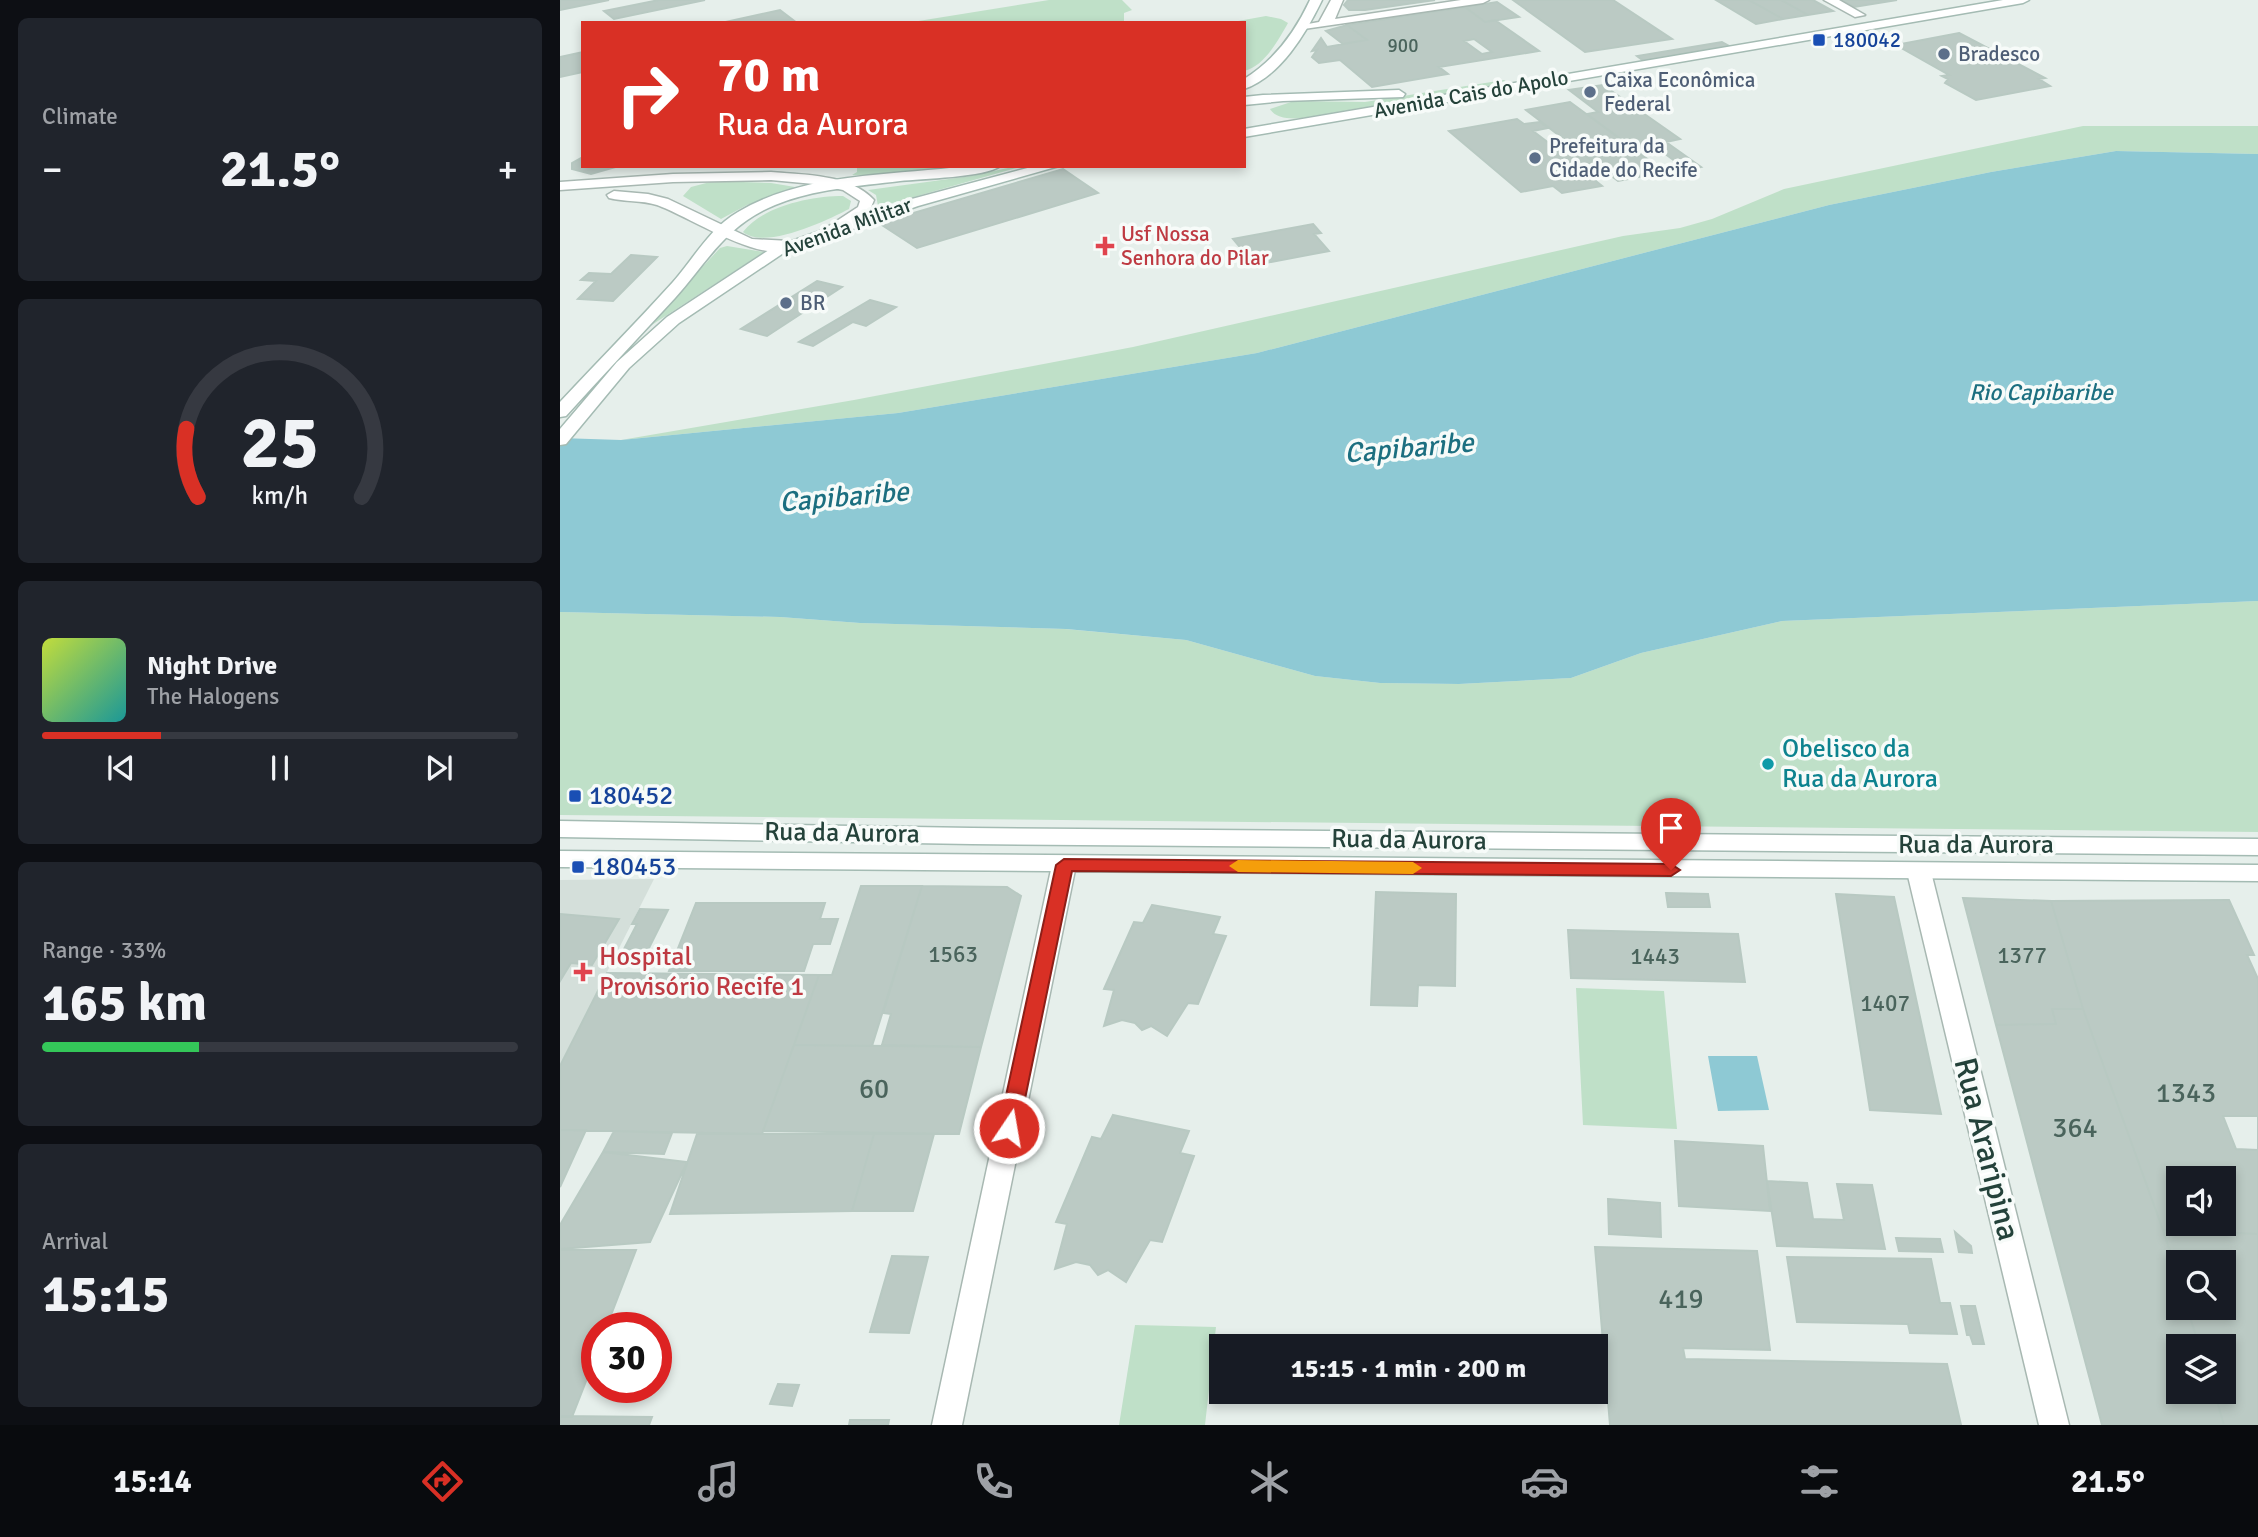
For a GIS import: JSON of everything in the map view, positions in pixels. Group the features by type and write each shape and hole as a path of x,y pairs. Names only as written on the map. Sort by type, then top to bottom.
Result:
{"main road":[{"path":"1246,84 1268,68 1301,28 1316,0"},
{"path":"1324,23 1329,19 1337,0"},
{"path":"1301,28 1483,0"},
{"path":"1830,0 1859,15"},
{"name":"Avenida Cais do Apolo","path":"1257,107 1293,96 1372,97 1400,94 1945,0"},
{"name":"Avenida Cais do Apolo","path":"1291,124 2023,0"},
{"path":"1268,68 1257,107 1291,124"},
{"path":"1246,133 1291,124"},
{"name":"Avenida Militar","path":"560,412 680,283 723,230 744,214 768,204 841,186 978,168"},
{"name":"Avenida Militar","path":"560,440 623,365 673,320 734,277 790,245 913,203 1044,168"},
{"path":"560,186 773,176 812,179 841,186 863,195 867,200 864,209 834,229"},
{"path":"560,197 639,196 681,208 737,239 757,244 790,245"},
{"name":"Rua da Aurora","path":"560,829 1000,836 2258,847"},
{"name":"Rua da Aurora","path":"560,859 2258,873"},
{"path":"947,1425 1064,865"},
{"name":"Rua Araripina","path":"1919,872 2054,1425"}],"shaded area":[{"name":"Hospital Provisório Recife 1","path":"654,879 560,1065 560,880"}],"green space":[{"path":"1049,0 1122,0 1132,10 1124,13 1124,21 918,21"},
{"path":"1266,16 1288,23 1264,58 1246,70 1246,21 1238,21"},
{"path":"1504,80 1508,83 1302,118 1280,117 1270,109 1294,101 1365,102"},
{"path":"2083,126 2258,126 2258,154 2116,151 1991,172 1829,205 1257,353 898,413 621,440 854,400 1133,347 1623,236 1680,228 1712,219 1784,189"},
{"path":"857,168 947,168 870,176 852,175 857,172"},
{"path":"1016,168 882,206 878,206 876,195 868,190"},
{"path":"714,181 771,183 795,187 747,205 721,219 683,196 691,187"},
{"path":"843,196 851,201 849,209 796,232 766,238 753,237 743,232 763,215 788,204"},
{"path":"727,246 764,252 644,330 720,248"},
{"path":"2258,601 2258,832 560,815 560,612 780,617 860,623 1065,629 1186,640 1315,676 1380,683 1459,684 1571,678 1641,653 1782,621"},
{"path":"1576,988 1664,991 1677,1129 1583,1125"},
{"path":"1135,1325 1216,1327 1215,1334 1209,1334 1209,1389 1205,1425 1119,1425"}],"water":[{"name":"Rio Capibaribe","path":"2116,151 2258,154 2258,601 1782,621 1641,653 1571,678 1459,684 1380,683 1315,676 1186,640 1066,629 860,623 780,617 560,612 560,438 621,440 898,413 1257,353 1829,205 1991,172"},
{"path":"1708,1056 1757,1056 1769,1110 1718,1111"}],"building":[{"path":"560,0 609,0 560,10"},
{"path":"659,0 705,0 614,19 604,11"},
{"path":"1348,0 1435,0 1349,10 1344,5"},
{"path":"1513,0 1613,0 1672,39 1585,52"},
{"path":"1716,0 1749,0 1783,19 1756,24"},
{"path":"1749,0 1781,0 1808,15 1783,19"},
{"path":"1781,0 1813,0 1833,11 1808,15"},
{"path":"1842,0 1897,0 1854,7"},
{"path":"1497,2 1519,17 1485,22 1465,7"},
{"path":"1465,7 1485,22 1495,20 1539,51 1439,67 1448,74 1372,87 1340,60 1319,63 1312,57 1317,50 1312,51 1321,38 1327,47 1367,40 1347,25","holes":["1474,39 1492,52 1482,54 1464,41"]},
{"path":"780,10 794,21 730,21"},
{"path":"1347,25 1367,40 1343,44 1326,31"},
{"path":"1959,33 2045,78 2039,79 2050,86 1976,100 1945,83 1948,79 1942,76 1949,75 1896,45"},
{"path":"1722,42 1731,47 1645,62 1637,56"},
{"path":"581,52 581,72 560,77 560,57"},
{"name":"Prefeitura da Cidade do Recife","path":"1603,85 1680,139 1666,142 1701,167 1687,170 1653,145 1634,149 1587,114 1598,112 1569,90"},
{"name":"Prefeitura da Cidade do Recife","path":"1570,102 1665,172 1618,181 1526,110"},
{"name":"Prefeitura da Cidade do Recife","path":"1517,119 1524,124 1540,122 1548,128 1533,131 1562,153 1578,150 1595,163 1577,166 1602,186 1562,193 1553,186 1521,192 1449,131"},
{"path":"581,158 581,168 612,168 591,174 572,169 572,163"},
{"path":"1063,169 1098,193 917,248 879,223"},
{"path":"1313,224 1321,233 1314,234 1329,251 1255,265 1233,239"},
{"path":"631,255 657,257 613,301 578,299 596,281 581,280 589,273 611,274"},
{"path":"817,281 842,287 767,336 741,329"},
{"path":"870,300 896,307 866,326 853,322 813,346 799,342"},
{"path":"861,886 922,886 872,1046 794,1045 819,975 832,975"},
{"path":"922,886 1007,887 1021,896 981,1047 882,1045 891,1014 883,1013"},
{"path":"1376,892 1456,894 1455,986 1418,985 1417,1006 1371,1005"},
{"path":"1666,893 1708,894 1710,907 1668,907"},
{"path":"1836,894 1894,897 1941,1114 1870,1110"},
{"path":"1963,898 2051,901 2083,1009 2052,1009 2056,1024 1996,1025"},
{"path":"2229,900 2254,955 2247,955 2258,979 2258,1234 2236,1233 2236,1166 2166,1166 2166,1230 2163,1230 2083,1009 2051,901"},
{"path":"696,903 825,903 820,919 838,919 830,944 813,944 804,971 669,971"},
{"path":"1152,905 1220,917 1213,934 1226,936 1198,1004 1188,1003 1167,1036 1151,1026 1142,1030 1135,1023 1122,1020 1104,1026 1114,990 1104,989 1134,922 1143,923"},
{"path":"640,909 668,910 648,950 624,949 637,924 632,924"},
{"path":"560,914 619,919 592,965 571,963 560,981"},
{"path":"1568,930 1738,934 1745,982 1571,978"},
{"path":"607,973 819,975 762,1134 560,1130 560,1066"},
{"path":"2052,1009 2083,1009 2170,1250 2166,1250 2166,1320 2191,1320 2195,1334 2166,1334 2166,1404 2218,1404 2224,1425 2102,1425 1996,1025 2056,1024"},
{"path":"794,1045 981,1047 959,1134 763,1131"},
{"path":"1113,1115 1189,1131 1180,1153 1194,1156 1162,1242 1150,1240 1126,1282 1108,1270 1098,1275 1090,1265 1076,1262 1055,1269 1067,1224 1056,1222 1092,1137 1101,1139"},
{"path":"2223,1116 2258,1116 2258,1150 2236,1149"},
{"path":"560,1130 586,1130 560,1187"},
{"path":"614,1131 672,1133 664,1154 603,1152"},
{"path":"697,1134 874,1134 852,1211 670,1214"},
{"path":"874,1134 934,1134 913,1211 852,1211"},
{"path":"1675,1141 1763,1146 1770,1211 1679,1206"},
{"path":"603,1152 687,1162 650,1242 560,1249 560,1225"},
{"path":"1767,1181 1807,1183 1813,1219 1844,1220 1837,1184 1872,1185 1885,1249 1777,1246"},
{"path":"1608,1199 1660,1203 1661,1237 1609,1234"},
{"path":"2163,1230 2166,1230 2166,1236 2258,1234 2258,1425 2224,1425 2218,1404 2236,1404 2236,1334 2195,1334 2191,1320 2236,1320 2236,1250 2170,1250"},
{"path":"1955,1232 1971,1246 1972,1253 1959,1252"},
{"path":"1896,1238 1940,1239 1943,1252 1899,1251"},
{"path":"1595,1247 1757,1251 1770,1350 1683,1348 1685,1359 1947,1364 1961,1425 1610,1425 1608,1334 1602,1334"},
{"path":"560,1250 636,1250 612,1312 581,1312 581,1394 572,1417 560,1417"},
{"path":"892,1256 928,1257 909,1333 870,1332"},
{"path":"1787,1257 1931,1259 1940,1303 1950,1303 1957,1334 1910,1333 1908,1324 1797,1322"},
{"path":"1961,1306 1975,1306 1984,1344 1973,1344 1970,1335 1967,1335"},
{"path":"778,1384 799,1385 792,1406 770,1404"},
{"path":"560,1416 652,1417 649,1425 560,1425"},
{"path":"850,1420 889,1420 888,1425 849,1425"}],"slow traffic":[{"path":"1238,866 1413,868"}],"place":[{"name":"180042","path":"1819,40"},
{"name":"Bradesco","path":"1944,54"},
{"name":"Caixa Econômica Federal","path":"1590,92"},
{"name":"Prefeitura da Cidade do Recife","path":"1535,158"},
{"name":"Usf Nossa Senhora do Pilar","path":"1105,246"},
{"name":"BR","path":"786,303"},
{"name":"Obelisco da Rua da Aurora","path":"1768,764"},
{"name":"180452","path":"575,796"},
{"name":"180453","path":"578,867"},
{"name":"Hospital Provisório Recife 1","path":"583,972"}],"route":[{"path":"1009,1128 1064,865 1671,870"}],"water label":[{"name":"Capibaribe","path":"1409,448"},
{"name":"Capibaribe","path":"844,497"}]}
